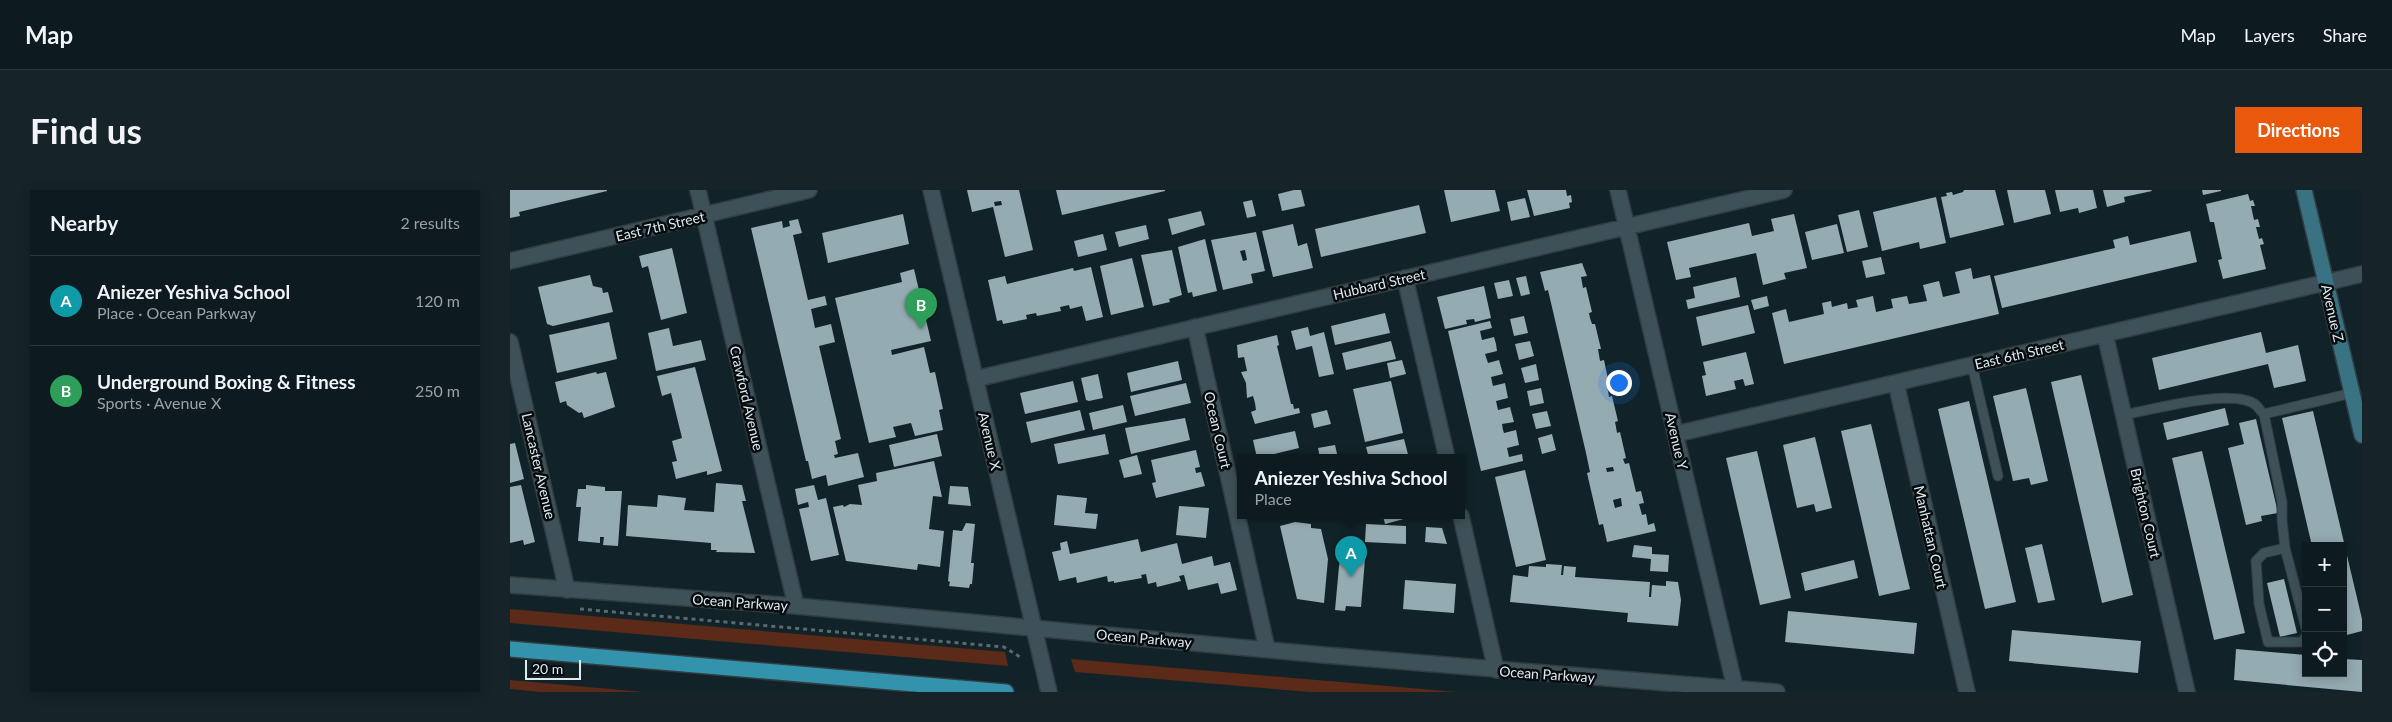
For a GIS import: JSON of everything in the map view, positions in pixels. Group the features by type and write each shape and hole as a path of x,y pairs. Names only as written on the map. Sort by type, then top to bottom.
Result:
{"main road":[{"path":"510,649 1006,692"}],"street":[{"name":"Crawford Avenue","path":"698,190 796,606"},
{"name":"East 7th Street","path":"510,261 809,190"},
{"name":"Avenue X","path":"931,190 1048,692"},
{"name":"Avenue Y","path":"1618,190 1736,690"},
{"name":"Hubbard Street","path":"975,378 1784,190"},
{"name":"Avenue Z","path":"2304,190 2362,435"},
{"name":"East 6th Street","path":"1676,434 2362,274"},
{"path":"1406,278 1446,454"},
{"name":"Ocean Court","path":"1195,327 1237,515"},
{"name":"Brighton Court","path":"2105,334 2186,692"},
{"name":"Lancaster Avenue","path":"510,342 567,590"},
{"name":"Manhattan Court","path":"1896,383 1967,692"},
{"name":"Ocean Court","path":"1238,519 1267,649"},
{"path":"1462,519 1496,670"},
{"name":"Ocean Parkway","path":"510,585 796,606 1496,670 1777,692"}],"lane":[{"path":"1972,365 1998,476"},
{"path":"2264,414 2352,393"},
{"path":"2124,415 2198,400 2227,398 2243,400 2256,405 2264,414 2282,502 2285,548 2302,613"},
{"path":"2285,548 2264,553 2256,561 2257,587 2262,620 2268,642 2302,641"}],"path":[{"path":"579,609 1004,646 1020,657"}],"shaded area":[{"path":"510,609 1005,652 1008,666 510,623"},
{"path":"1071,659 1457,692 1309,692 1075,672"},
{"path":"510,680 643,692 539,692 510,689"}],"building":[{"path":"510,190 607,191 519,212 520,216 510,218"},
{"path":"967,190 1019,190 1033,250 1005,257 993,207 972,212","holes":["1001,201 1002,205 995,206 994,202"]},
{"path":"1056,190 1165,190 1165,191 1062,215"},
{"path":"1301,190 1305,206 1282,211 1278,194"},
{"path":"1444,190 1495,190 1500,211 1451,222"},
{"path":"1527,190 1566,190 1567,196 1571,195 1572,202 1569,203 1570,208 1534,216"},
{"path":"1964,190 1995,190 2004,225 1950,238 1941,197 1947,196 1946,193 1952,192 1953,195"},
{"path":"2007,190 2045,190 2051,214 2014,223"},
{"path":"2055,190 2093,190 2097,208 2079,213 2078,208 2060,212"},
{"path":"2103,190 2152,191 2124,197 2125,202 2107,207"},
{"path":"2202,190 2221,190 2221,191 2203,195"},
{"path":"2248,194 2250,201 2253,200 2255,206 2251,206 2254,220 2258,219 2260,227 2256,227 2259,239 2262,238 2264,244 2260,245 2266,269 2223,279 2218,260 2222,259 2214,222 2210,222 2206,204"},
{"path":"1936,197 1946,243 1920,249 1919,242 1882,251 1873,212"},
{"path":"1525,198 1530,217 1511,221 1507,202"},
{"path":"1252,200 1256,216 1247,218 1243,202"},
{"path":"1419,205 1426,233 1321,257 1315,229"},
{"path":"1859,210 1868,247 1847,252 1838,215"},
{"path":"1201,211 1205,225 1172,235 1168,219"},
{"path":"903,214 909,244 828,263 822,233"},
{"path":"1794,214 1807,268 1784,273 1786,279 1763,285 1756,253 1689,268 1691,277 1676,280 1667,242 1749,223 1752,236 1774,231 1771,219"},
{"path":"798,219 802,233 793,235 808,300 825,296 827,305 811,309 815,328 831,324 835,342 819,346 841,439 835,441 838,454 834,455 835,458 858,453 864,477 828,486 826,475 812,479 808,461 806,461 751,228 782,221 783,228 790,226 789,221"},
{"path":"1293,224 1298,246 1307,243 1313,268 1273,277 1262,231"},
{"path":"1837,224 1844,253 1812,260 1805,232"},
{"path":"1146,225 1149,239 1119,247 1115,232"},
{"path":"2190,231 2197,262 2002,308 1994,276 2115,248 2113,240 2128,236 2130,245"},
{"path":"1256,232 1265,271 1251,274 1253,283 1223,290 1211,240","holes":["1245,250 1247,260 1243,261 1240,251"]},
{"path":"1103,234 1107,250 1078,257 1074,241"},
{"path":"1205,239 1217,291 1193,297 1192,292 1188,293 1178,247"},
{"path":"672,248 687,313 661,320 648,266 642,268 639,256"},
{"path":"1172,250 1182,295 1169,299 1170,302 1153,306 1141,255"},
{"path":"1881,257 1885,274 1866,278 1862,261"},
{"path":"1132,258 1144,307 1111,315 1100,266"},
{"path":"1582,263 1587,276 1581,277 1583,288 1586,287 1592,312 1589,313 1590,318 1592,324 1595,324 1601,349 1598,349 1600,361 1604,360 1609,384 1606,385 1609,397 1612,396 1618,421 1615,422 1617,433 1620,432 1626,458 1623,459 1625,464 1629,463 1636,492 1641,491 1644,503 1639,504 1642,515 1646,514 1648,525 1654,523 1656,531 1607,542 1603,524 1599,525 1587,473 1590,472 1586,453 1548,290 1545,291 1540,272","holes":["1613,467 1614,471 1607,472 1606,468","1621,498 1622,506 1615,508 1613,500"]},
{"path":"1091,267 1103,317 1086,321 1082,306 1070,309 1069,305 1060,307 1061,311 1037,316 1036,313 1026,315 1027,319 1003,324 1002,320 997,321 988,280 1005,276 1007,284 1073,268 1074,271"},
{"path":"1971,268 1973,279 1990,275 1999,314 1784,364 1772,313 1786,309 1789,322 1824,314 1822,303 1831,301 1832,307 1847,303 1848,309 1858,307 1856,300 1873,296 1876,312 1893,308 1891,299 1907,296 1909,304 1927,301 1923,285 1939,281 1943,297 1960,293 1955,272"},
{"path":"914,269 931,341 891,350 892,355 924,347 930,373 935,372 943,409 939,410 943,430 915,436 911,423 893,427 896,437 869,443 835,298 902,282 900,273"},
{"path":"590,275 593,286 602,288 603,293 608,292 613,312 553,326 547,324 538,287"},
{"path":"1526,276 1530,294 1521,296 1516,278"},
{"path":"1736,277 1740,297 1688,309 1686,300 1695,298 1693,287"},
{"path":"1509,280 1513,296 1498,299 1494,283"},
{"path":"1484,286 1491,318 1475,322 1474,319 1466,320 1467,324 1445,329 1437,297"},
{"path":"1767,296 1769,306 1754,310 1751,300"},
{"path":"1748,305 1755,333 1702,346 1696,317"},
{"path":"1385,313 1390,333 1335,345 1331,326"},
{"path":"1524,316 1528,333 1514,336 1510,319"},
{"path":"1490,321 1492,328 1480,331 1482,340 1494,337 1497,351 1485,354 1488,363 1499,360 1503,374 1491,377 1492,382 1493,386 1505,383 1508,398 1496,401 1498,410 1510,407 1514,422 1502,424 1503,430 1504,433 1516,430 1519,445 1507,448 1509,457 1522,454 1523,461 1481,471 1448,331"},
{"path":"609,322 617,359 557,373 549,335"},
{"path":"1308,327 1310,336 1324,332 1334,374 1319,377 1312,346 1296,350 1291,331"},
{"path":"669,328 673,346 701,340 706,360 656,371 648,333"},
{"path":"2261,332 2266,353 2298,345 2306,381 2274,388 2268,364 2159,390 2152,358"},
{"path":"1277,335 1279,345 1277,346 1291,404 1293,404 1294,409 1299,408 1300,413 1255,424 1251,412 1256,410 1255,403 1253,396 1247,398 1246,383 1241,372 1247,371 1244,357 1238,358 1237,345"},
{"path":"1391,341 1396,359 1346,370 1342,353"},
{"path":"1530,341 1534,356 1519,360 1515,344"},
{"path":"1746,352 1754,384 1745,386 1743,379 1734,381 1736,389 1706,396 1702,376 1706,375 1703,362"},
{"path":"1402,360 1406,374 1390,378 1387,363"},
{"path":"1178,361 1182,380 1131,392 1127,373"},
{"path":"1536,364 1539,380 1525,383 1521,368"},
{"path":"695,367 722,471 707,475 707,471 676,479 672,462 677,461 672,441 682,438 671,393 662,396 657,376"},
{"path":"596,372 597,374 606,372 615,407 584,418 582,412 579,413 567,405 566,401 560,403 555,382"},
{"path":"1098,374 1103,398 1086,400 1081,378"},
{"path":"2081,375 2133,595 2102,603 2051,382"},
{"path":"1073,381 1078,402 1025,414 1020,393"},
{"path":"1391,381 1403,433 1365,442 1353,389"},
{"path":"1186,383 1191,403 1135,416 1130,396"},
{"path":"1541,388 1544,403 1530,406 1527,391"},
{"path":"2026,388 2048,481 2031,485 2029,478 2013,481 1993,396"},
{"path":"1969,401 2016,602 1985,609 1938,409"},
{"path":"1123,405 1127,422 1093,430 1089,413"},
{"path":"2225,408 2229,425 2167,440 2163,423"},
{"path":"1080,410 1085,430 1031,443 1026,422"},
{"path":"1327,410 1331,424 1314,428 1311,414"},
{"path":"1547,411 1551,426 1536,429 1532,414"},
{"path":"2313,411 2344,542 2311,542 2282,418"},
{"path":"1185,418 1190,440 1131,454 1125,428"},
{"path":"2256,419 2278,513 2261,516 2262,521 2246,525 2228,448 2244,444 2239,423"},
{"path":"1871,424 1910,589 1879,596 1841,431"},
{"path":"1295,431 1299,448 1274,454 1256,454 1253,440"},
{"path":"937,434 942,456 894,467 889,445"},
{"path":"1105,434 1109,454 1058,464 1054,444"},
{"path":"1552,434 1556,450 1542,454 1538,438"},
{"path":"1815,437 1832,508 1816,512 1814,504 1797,508 1783,445"},
{"path":"1404,439 1408,454 1368,454 1366,447"},
{"path":"515,443 524,479 510,483 510,444"},
{"path":"1335,445 1337,454 1319,454 1318,448"},
{"path":"1196,450 1200,467 1195,468 1196,473 1201,472 1205,486 1156,498 1152,483 1156,482 1151,460"},
{"path":"1757,451 1791,598 1760,605 1726,458"},
{"path":"2202,451 2245,633 2214,640 2172,458"},
{"path":"1137,455 1142,474 1124,478 1119,460"},
{"path":"934,461 942,497 933,496 929,529 944,531 940,567 918,564 917,570 846,561 833,507 843,505 844,507 850,504 862,505 858,485 877,481 876,473"},
{"path":"1525,470 1546,560 1516,567 1495,477"},
{"path":"716,483 742,485 746,501 742,501 755,553 716,552 717,550 711,550 711,543 626,536 628,505 657,507 658,495 686,498 684,510 714,512"},
{"path":"521,485 535,542 524,545 523,540 510,543 510,487"},
{"path":"586,485 605,487 605,491 622,491 618,546 603,545 604,537 600,537 600,543 578,541 581,507 576,507 578,489 586,489"},
{"path":"814,485 818,500 826,498 839,555 811,561 799,509 809,507 808,502 798,505 795,489"},
{"path":"950,486 968,487 971,506 948,504"},
{"path":"1057,495 1087,498 1085,513 1098,514 1096,529 1054,525"},
{"path":"1179,506 1209,508 1206,538 1176,535"},
{"path":"1384,519 1404,519 1385,524"},
{"path":"1295,522 1311,524 1311,528 1321,529 1328,559 1324,603 1297,599 1280,526"},
{"path":"966,523 975,524 971,563 974,563 972,584 970,584 969,588 949,586 953,530 962,531"},
{"path":"1366,524 1406,526 1406,544 1365,542"},
{"path":"1426,527 1442,528 1447,544 1425,542"},
{"path":"1138,539 1141,552 1177,543 1182,564 1212,556 1214,566 1230,562 1237,590 1221,594 1218,583 1188,590 1184,575 1179,576 1181,581 1157,587 1156,582 1148,584 1146,574 1141,575 1142,578 1114,583 1114,581 1108,582 1107,576 1077,583 1076,577 1059,581 1052,552 1061,550 1060,543 1067,541 1070,554"},
{"path":"2042,544 2055,600 2038,603 2025,548"},
{"path":"1341,545 1366,547 1361,607 1346,606 1345,611 1335,610"},
{"path":"1634,545 1652,547 1652,554 1669,555 1668,572 1650,571 1651,559 1632,557"},
{"path":"2347,555 2362,619 2362,631 2347,635"},
{"path":"1854,560 1858,578 1805,591 1801,573"},
{"path":"1546,564 1562,565 1561,575 1563,575 1564,566 1576,567 1575,577 1650,582 1649,597 1651,597 1652,585 1666,586 1666,581 1678,582 1681,600 1678,626 1627,622 1628,613 1510,602 1513,575 1528,577 1529,566 1546,567"},
{"path":"2284,579 2297,633 2280,637 2267,583"},
{"path":"1405,580 1456,584 1454,613 1403,609"},
{"path":"1788,611 1917,623 1914,654 1785,642"},
{"path":"2012,630 2141,641 2138,673 2009,661"},
{"path":"2236,649 2302,655 2302,677 2347,677 2347,659 2362,660 2362,692 2234,680"}],"place":[{"name":"Underground Boxing & Fitness","path":"921,329"},
{"name":"Aniezer Yeshiva School","path":"1351,577"}]}
